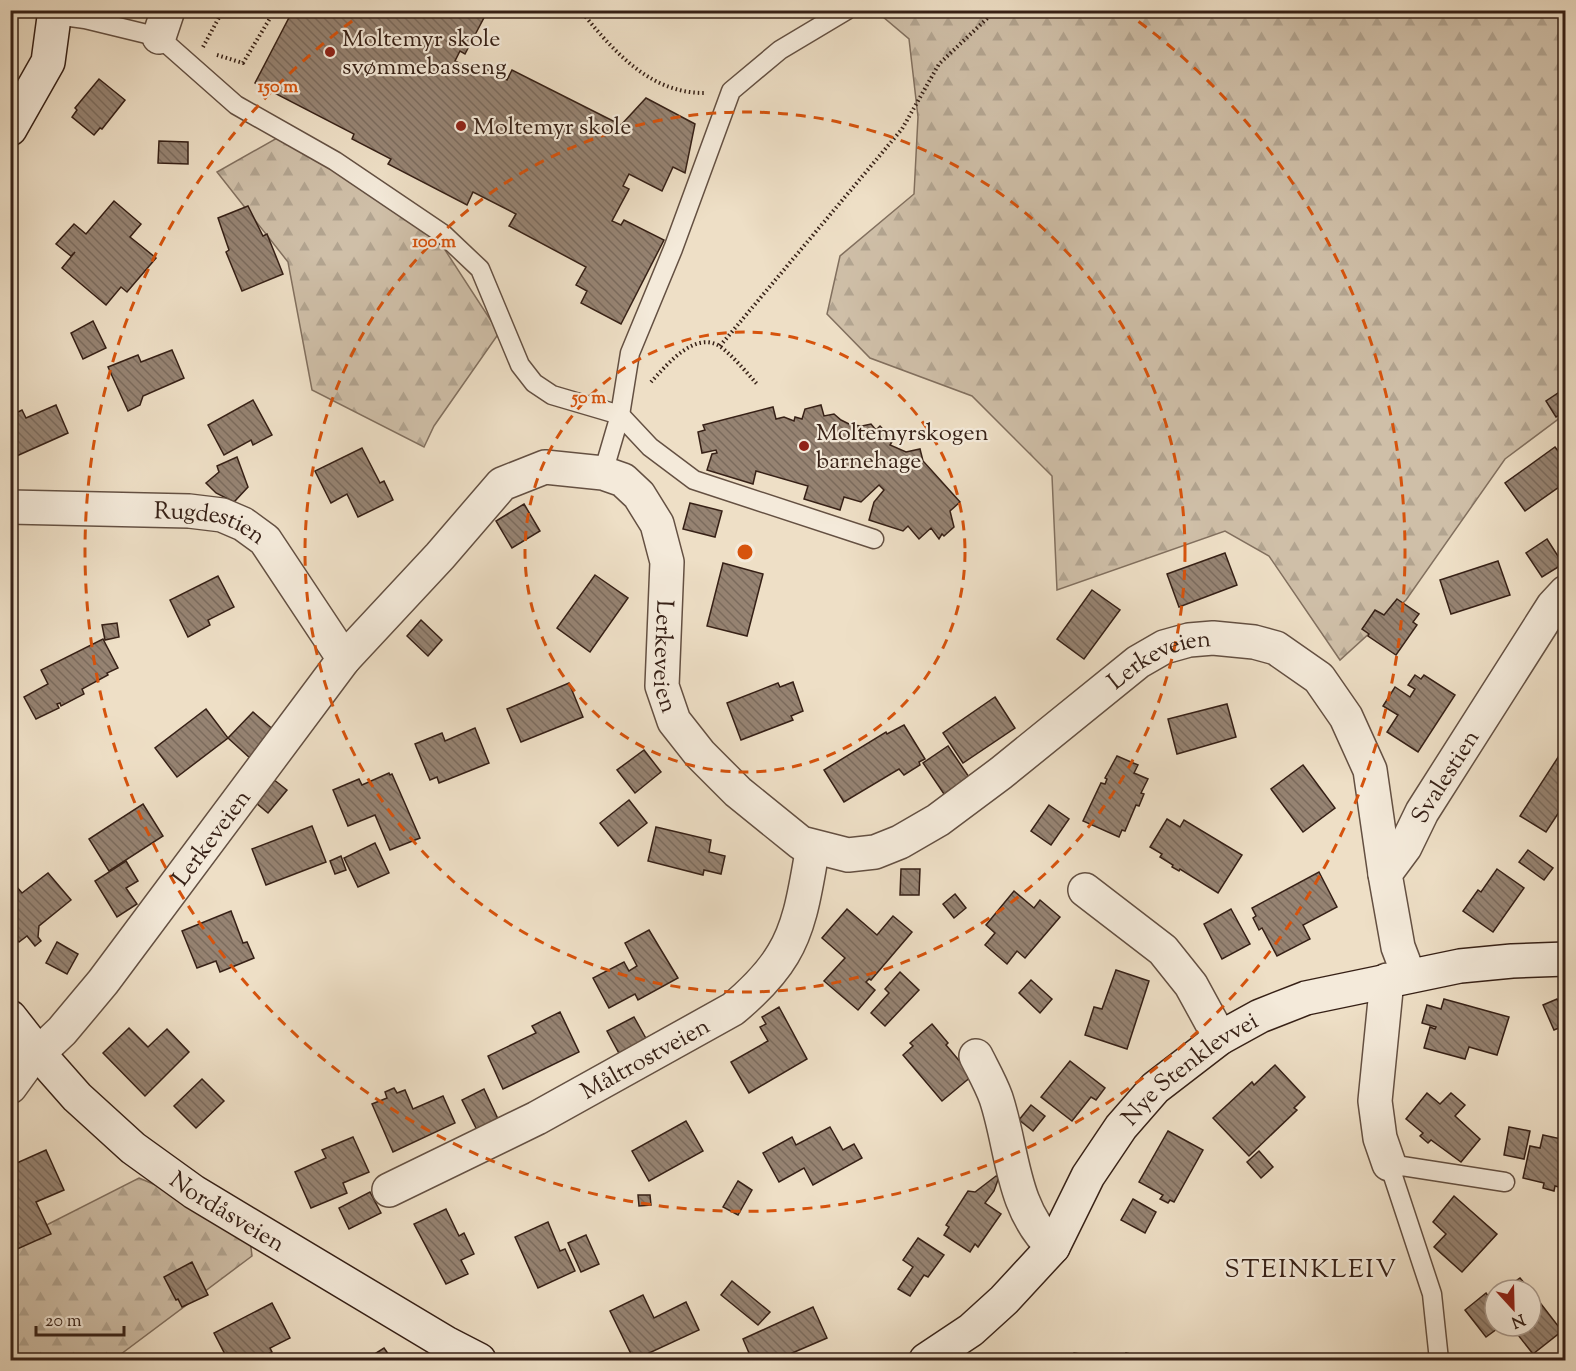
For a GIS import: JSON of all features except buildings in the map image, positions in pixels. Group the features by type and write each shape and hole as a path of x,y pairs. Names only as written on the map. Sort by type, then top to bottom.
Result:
{"street":[{"path":"10,129 48,62 56,13"},
{"name":"Lerkeveien","path":"10,1087 26,1065 25,1053 62,1031 103,982 344,659 440,556 502,484 545,467 603,473 623,480 639,495 657,524 667,562 662,686 674,721 700,754 738,792 801,843 848,855 875,852 900,842 938,820 1001,773 1138,662 1164,647 1189,640 1213,638 1254,642 1276,648 1319,678 1346,717 1370,770 1385,874"},
{"name":"Rugdestien","path":"10,507 189,511 222,515 243,524 265,540 344,659"},
{"name":"Svalestien","path":"1385,874 1405,847 1422,812 1509,675 1554,606 1566,592"},
{"name":"Måltrostveien","path":"389,1190 537,1118 733,1009 759,986 783,954 799,915 813,847"},
{"path":"1385,874 1398,948 1398,978 1375,1101 1380,1138 1389,1164"},
{"path":"1085,890 1163,950 1191,986 1220,1038"},
{"name":"Nye Stenklevvei","path":"926,1360 971,1330 1053,1247 1088,1176 1121,1127 1155,1088 1220,1038 1260,1016 1306,998 1460,966 1566,959"},
{"name":"Nordåsveien","path":"10,1017 25,1053 133,1148 194,1192 446,1343 479,1360"},
{"path":"976,1056 996,1097 1023,1205 1042,1236 1053,1247"}],"lane":[{"path":"603,473 621,409 630,353 673,249 731,91 780,50 847,10"},
{"path":"56,13 85,19 164,24 236,105 335,162 443,234 480,269 520,365 534,383 552,395 621,409 650,447 694,480 874,539"},
{"path":"1439,1360 1432,1294 1389,1164 1505,1182"}],"path":[{"path":"223,10 201,50 243,63 275,10"},
{"path":"580,10 612,49 635,69 667,88 693,93 731,91"},
{"path":"720,346 902,129 939,64 996,10"},
{"path":"621,409 636,398 675,357 688,348 708,342 720,346 757,384"}],"green space":[{"path":"876,11 1565,11 1565,414 1505,459 1406,600 1340,660 1269,556 1225,531 1057,590 1052,476 972,396 870,358 827,314 840,256 914,194 918,117 909,39"},
{"path":"277,138 421,213 499,333 434,426 424,447 312,390 288,262 217,172"},
{"path":"139,1178 248,1224 252,1256 113,1360 11,1360 11,1243"}],"place":[{"name":"Moltemyr skole svømmebasseng","path":"330,52"},
{"name":"Moltemyr skole","path":"461,126"},
{"name":"Moltemyrskogen barnehage","path":"804,446"}],"district":[{"name":"STEINKLEIV","path":"1311,1268"}]}
